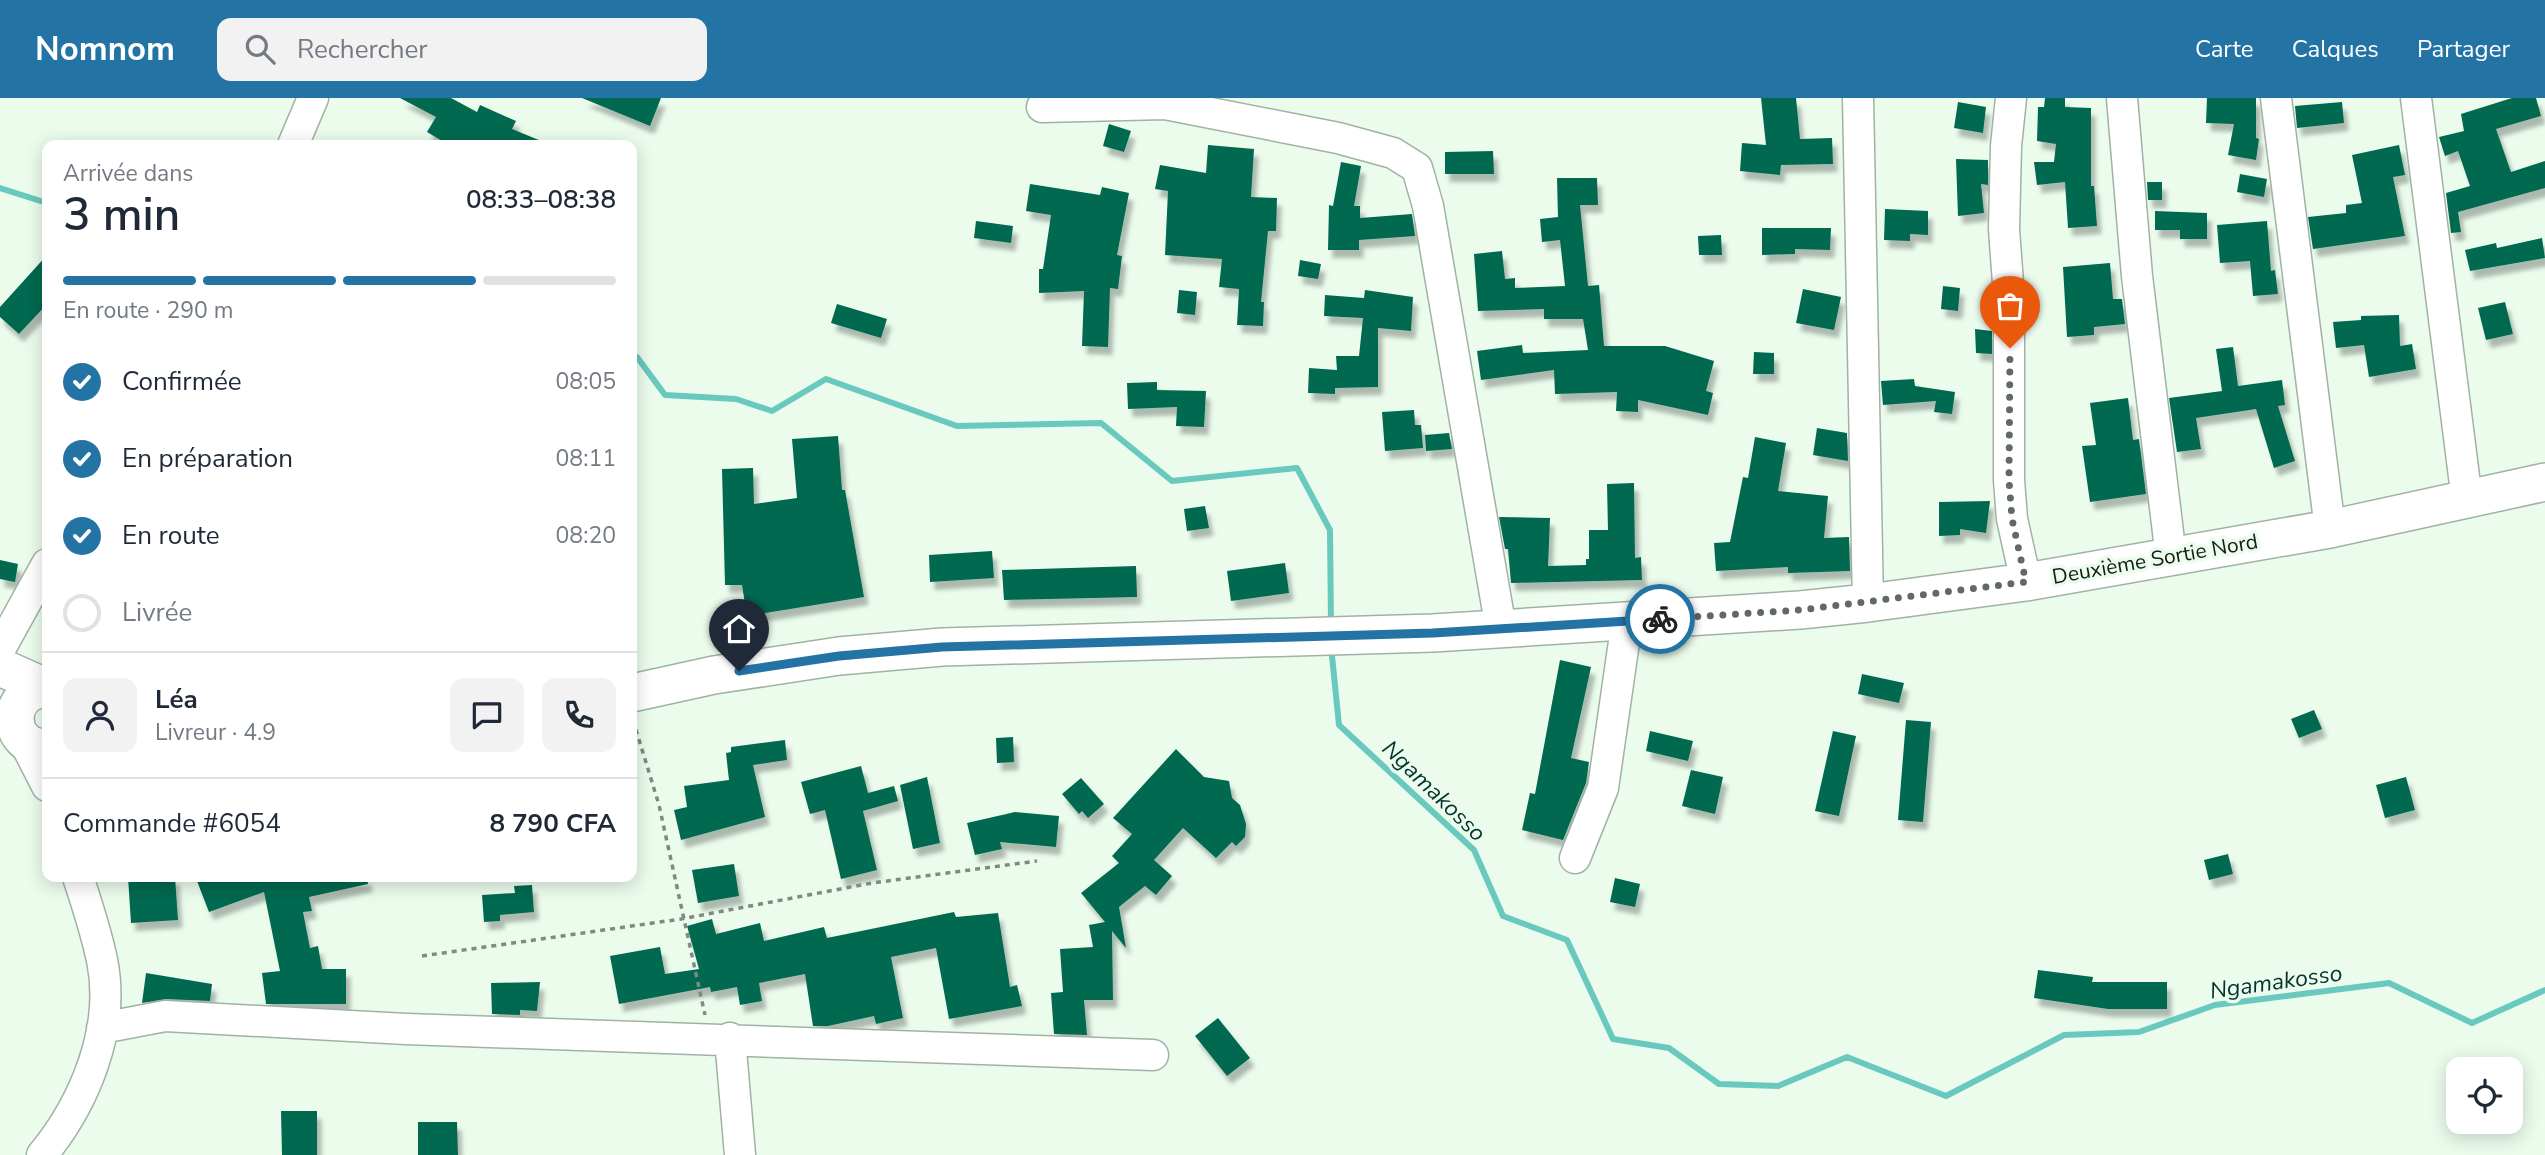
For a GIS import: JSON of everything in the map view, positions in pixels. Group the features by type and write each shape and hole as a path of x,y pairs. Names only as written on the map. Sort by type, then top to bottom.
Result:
{"main road":[{"name":"Deuxième Sortie Nord","path":"637,692 714,675 839,656 942,647 1352,636 1501,629 1868,603 2026,582 2330,529 2545,482"},
{"path":"0,667 42,686"},
{"path":"22,731 16,709 21,700 42,689"}],"street":[{"path":"295,140 313,98"},
{"path":"1858,98 1868,603"},
{"path":"2011,98 2006,146 2004,229 2009,297 2009,480 2012,519 2026,582"},
{"path":"2122,98 2137,276 2171,557"},
{"path":"2276,98 2330,529"},
{"path":"2416,98 2467,500"},
{"path":"1042,107 1165,104 1338,138 1393,153 1416,169 1428,206 1501,629"},
{"path":"0,649 42,573"},
{"path":"1574,859 1603,788 1627,621"},
{"path":"22,731 42,775"},
{"path":"42,1155 71,1113 86,1083 102,1028 105,1002 103,962 79,882"},
{"path":"102,1028 165,1016 407,1029 1153,1055"},
{"path":"720,1038 740,1155"}],"path":[{"path":"637,733 659,805 681,919 720,1038"},
{"path":"422,956 681,919 872,883 1037,861"}],"building":[{"path":"400,98 451,98 477,112 480,105 516,121 512,129 539,140 441,140 427,132 436,117"},
{"path":"582,98 661,98 650,126"},
{"path":"1761,98 1796,98 1800,139 1832,138 1833,164 1781,165 1780,175 1740,171 1742,143 1766,145"},
{"path":"2045,98 2065,98 2065,107 2091,108 2091,186 2094,186 2097,226 2068,228 2065,182 2037,185 2034,162 2054,162 2056,144 2037,141 2038,107 2044,107"},
{"path":"2207,98 2256,98 2256,138 2259,139 2256,160 2228,155 2234,124 2206,123"},
{"path":"2512,98 2536,98 2541,116 2496,129 2511,172 2545,161 2545,188 2458,212 2461,232 2451,233 2446,193 2470,186 2458,151 2445,156 2439,137 2464,131 2461,114"},
{"path":"1958,102 1986,107 1983,133 1954,128"},
{"path":"2342,102 2344,123 2297,128 2295,106"},
{"path":"1109,124 1131,131 1124,152 1103,146"},
{"path":"1208,145 1254,149 1251,197 1277,198 1276,231 1268,231 1261,302 1264,302 1263,326 1237,325 1239,289 1219,287 1222,259 1165,255 1168,191 1155,189 1160,165 1206,173"},
{"path":"2399,145 2405,175 2393,177 2405,236 2313,249 2308,217 2346,213 2346,205 2362,203 2352,155"},
{"path":"1493,151 1494,174 1445,174 1445,152"},
{"path":"1956,159 1988,160 1988,185 1981,184 1984,213 1958,216"},
{"path":"1341,162 1361,166 1354,206 1360,206 1360,218 1412,214 1415,236 1359,240 1359,250 1328,250 1329,205 1333,206"},
{"path":"2240,174 2267,179 2264,197 2237,192"},
{"path":"1557,178 1597,178 1598,205 1580,205 1588,286 1599,285 1604,346 1665,346 1714,361 1706,391 1713,393 1708,415 1638,400 1638,412 1616,411 1617,392 1555,394 1554,370 1481,380 1477,351 1522,345 1523,353 1588,350 1583,319 1544,319 1544,309 1478,311 1474,254 1502,251 1505,279 1515,278 1515,288 1565,286 1560,240 1542,242 1540,219 1558,217"},
{"path":"2147,182 2162,182 2162,200 2148,200"},
{"path":"1030,184 1100,195 1102,187 1129,193 1117,255 1122,256 1118,289 1110,288 1108,347 1082,346 1084,291 1039,293 1039,269 1043,269 1051,215 1026,211"},
{"path":"1885,209 1928,211 1928,235 1910,234 1910,241 1884,240"},
{"path":"2155,211 2207,213 2207,239 2180,239 2180,230 2155,230"},
{"path":"976,221 1013,226 1011,243 974,238"},
{"path":"2267,221 2271,271 2275,270 2278,294 2253,296 2250,261 2220,263 2217,225"},
{"path":"1762,228 1831,228 1830,250 1795,249 1795,254 1762,255"},
{"path":"1721,235 1722,255 1699,255 1698,236"},
{"path":"2542,238 2545,258 2470,271 2465,250 2496,243 2497,248"},
{"path":"1300,260 1321,264 1318,279 1298,276"},
{"path":"42,261 42,309 19,334 0,317 0,307"},
{"path":"2110,263 2113,299 2122,299 2125,324 2094,327 2094,335 2067,337 2063,267"},
{"path":"1943,286 1960,288 1958,311 1941,309"},
{"path":"1803,289 1841,297 1834,330 1796,323"},
{"path":"1179,290 1197,292 1195,315 1177,313"},
{"path":"1365,290 1413,297 1411,331 1378,328 1378,387 1335,388 1335,394 1308,393 1309,368 1337,370 1336,356 1359,356 1363,318 1324,316 1325,295 1364,298"},
{"path":"2505,302 2513,334 2486,340 2478,308"},
{"path":"837,304 887,319 881,338 831,323"},
{"path":"2399,315 2400,346 2412,344 2416,369 2369,377 2364,345 2336,348 2333,322 2361,320 2361,316"},
{"path":"1975,329 1992,331 1992,354 1976,353"},
{"path":"2233,347 2238,386 2282,380 2285,405 2278,406 2295,461 2274,468 2256,409 2196,418 2201,449 2177,452 2169,398 2222,391 2216,349"},
{"path":"1754,352 1774,353 1774,374 1753,374"},
{"path":"1914,379 1915,386 1955,392 1952,414 1934,412 1936,401 1883,405 1881,381"},
{"path":"1157,382 1157,390 1206,391 1204,427 1176,426 1177,407 1128,409 1127,383"},
{"path":"2128,398 2133,440 2139,439 2146,494 2090,502 2082,446 2096,445 2090,403"},
{"path":"1414,410 1415,425 1421,425 1423,448 1385,451 1382,412"},
{"path":"1817,428 1847,433 1848,461 1813,455"},
{"path":"1449,433 1452,449 1426,451 1425,435"},
{"path":"838,436 842,490 845,490 864,597 747,616 742,585 725,585 722,469 753,468 754,504 797,498 792,439"},
{"path":"1755,437 1786,443 1778,491 1828,496 1824,538 1849,537 1850,571 1788,573 1788,567 1716,571 1714,543 1730,542 1743,477 1748,478"},
{"path":"1634,483 1635,558 1641,557 1642,580 1511,583 1508,549 1505,549 1499,517 1550,518 1548,566 1586,565 1586,559 1589,559 1589,530 1608,530 1607,484"},
{"path":"1990,501 1986,533 1960,529 1960,535 1939,536 1939,502"},
{"path":"1205,506 1209,528 1187,531 1184,509"},
{"path":"992,551 994,578 930,582 929,555"},
{"path":"0,560 18,564 15,582 0,579"},
{"path":"1285,563 1289,593 1231,601 1227,571"},
{"path":"1136,566 1137,597 1004,600 1002,570"},
{"path":"1560,660 1591,667 1571,758 1589,762 1586,783 1563,840 1522,830 1530,793 1535,794"},
{"path":"1862,674 1904,683 1899,703 1858,694"},
{"path":"2314,710 2322,729 2299,738 2291,719"},
{"path":"1906,720 1931,722 1923,822 1898,820"},
{"path":"1650,731 1693,741 1688,761 1646,751"},
{"path":"1833,731 1856,736 1839,816 1815,811"},
{"path":"1013,737 1014,762 997,763 996,738"},
{"path":"785,740 787,760 753,765 765,817 681,840 674,810 687,807 684,786 729,780 726,753 731,752 731,747"},
{"path":"1176,749 1204,777 1229,781 1232,798 1240,805 1246,824 1245,837 1236,846 1232,842 1216,858 1183,828 1154,860 1172,876 1156,895 1145,886 1119,907 1126,948 1112,931 1113,1000 1084,1000 1087,1035 1054,1034 1051,993 1063,992 1060,949 1093,947 1089,925 1105,922 1081,893 1119,863 1112,856 1132,834 1113,818"},
{"path":"861,766 868,793 894,786 898,801 863,811 877,870 841,879 825,810 810,814 801,782"},
{"path":"1691,770 1723,777 1715,814 1682,806"},
{"path":"927,777 940,843 913,849 900,785"},
{"path":"2406,777 2415,810 2385,818 2376,785"},
{"path":"1081,778 1104,804 1088,818 1082,811 1079,814 1062,794"},
{"path":"1015,812 1059,816 1056,847 1000,842 1002,849 975,855 967,823"},
{"path":"2228,854 2233,874 2209,880 2204,860"},
{"path":"734,864 739,896 698,903 692,870"},
{"path":"1615,878 1640,884 1635,907 1610,902"},
{"path":"128,882 175,882 178,920 131,923"},
{"path":"197,882 368,882 309,897 312,911 303,912 310,948 318,946 322,969 346,969 346,1004 266,1004 262,973 280,971 264,892 209,912"},
{"path":"532,885 534,912 500,915 500,921 484,922 482,895 515,893 514,886"},
{"path":"954,912 956,917 998,913 1010,987 1017,985 1022,1006 949,1019 936,948 891,957 903,1018 876,1024 874,1016 828,1026 813,1026 805,974 759,983 762,1001 740,1005 737,987 711,992 710,987 619,1004 610,956 660,947 665,974 699,969 687,926 712,919 716,934 760,923 764,941 824,927 827,938"},
{"path":"2038,970 2093,977 2092,982 2167,982 2167,1009 2108,1009 2034,998"},
{"path":"146,973 212,984 210,1001 166,999 142,1003"},
{"path":"540,982 537,1011 520,1010 520,1015 492,1014 491,983"},
{"path":"1218,1018 1250,1058 1227,1076 1195,1036"},
{"path":"281,1111 317,1111 317,1155 282,1155"},
{"path":"418,1122 457,1122 458,1155 418,1155"}],"waterway":[{"name":"Ngamakosso","path":"0,188 42,201"},
{"name":"Ngamakosso","path":"637,357 665,395 736,399 772,411 826,379 957,426 1101,423 1172,481 1297,468 1330,530 1331,625"},
{"name":"Ngamakosso","path":"1331,646 1339,725 1474,850 1503,916 1567,940 1613,1039 1669,1048 1719,1084 1778,1086 1847,1057 1946,1096 2064,1035 2139,1032 2215,1005 2389,983 2472,1023 2545,990"}],"way so far":[{"path":"1660,619 1800,610 2026,582 2012,519 2009,480 2010,348"}],"route":[{"path":"739,671 839,656 942,647 1433,633 1660,619"}]}
